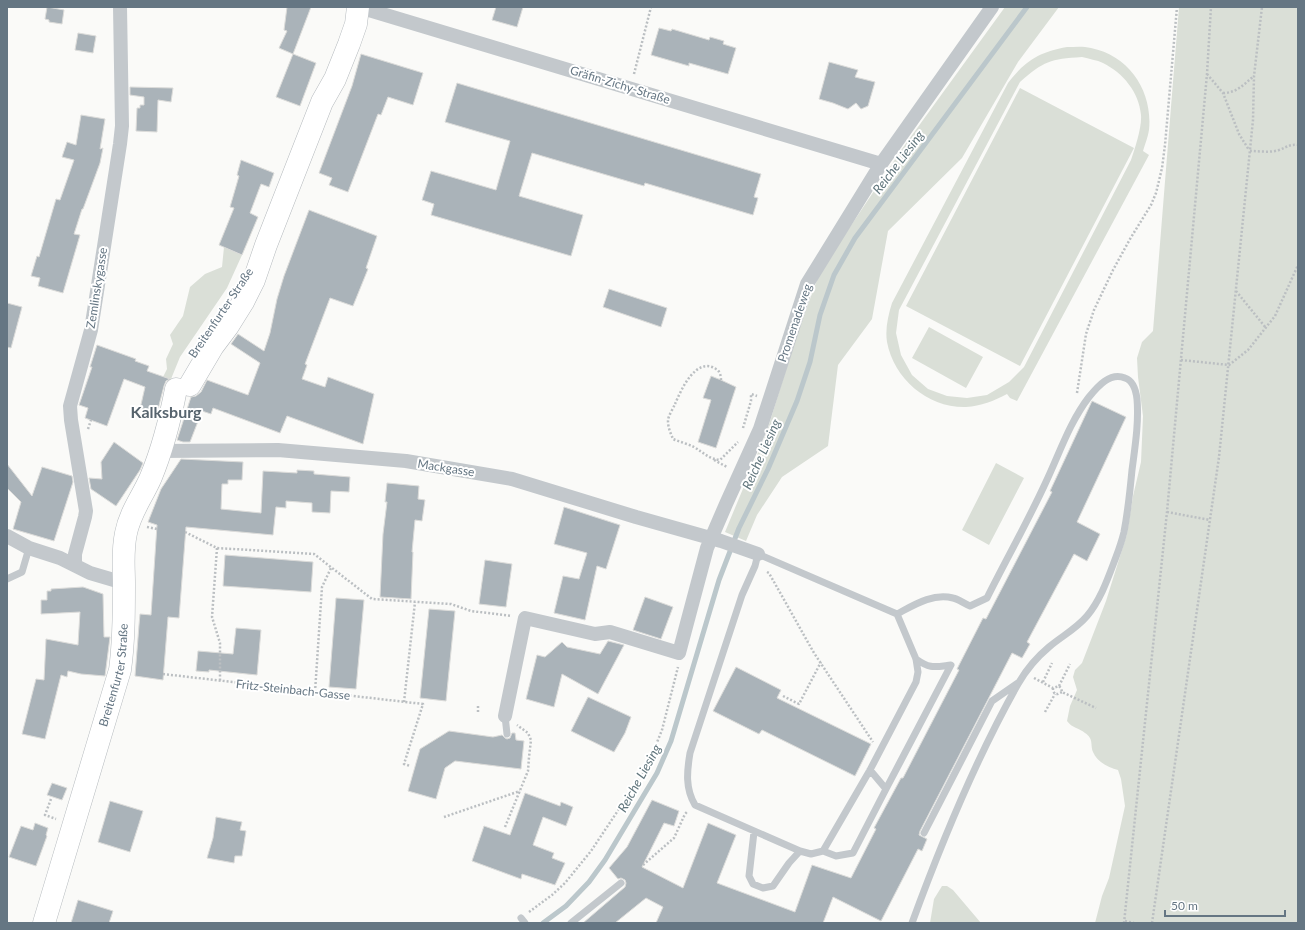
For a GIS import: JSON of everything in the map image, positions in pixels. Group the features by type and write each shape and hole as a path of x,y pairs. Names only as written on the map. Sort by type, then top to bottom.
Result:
{"main road":[{"name":"Breitenfurter Straße","path":"44,923 120,670 123,645 124,583 122,556 129,522 150,479 202,337 232,297 266,245 322,102 335,79 344,58 356,24 359,7"}],"street":[{"name":"Zemlinskygasse","path":"75,565 75,554 86,510 79,473 70,406 88,342 96,300 122,126 120,7"},
{"name":"Gräfin-Zichy-Straße","path":"359,7 881,164"},
{"name":"Promenadeweg","path":"679,653 716,540 760,429 807,284 881,164 992,7"},
{"name":"Mackgasse","path":"161,451 278,450 406,461 512,479 716,540 743,550 757,560"},
{"path":"7,536 29,548 60,558 90,573 124,583"},
{"path":"505,716 525,618 595,634 610,632 679,653"}],"lane":[{"path":"897,614 916,604 933,598 953,598 970,606 987,598 1044,486 1074,422 1089,398 1103,382 1111,377 1124,377 1129,379 1134,384 1137,401 1134,453 1124,534 1098,602 1074,629 1036,658 1020,682 977,763 941,845 912,923"},
{"path":"7,579 22,572 29,548"},
{"path":"823,851 870,770 916,682 918,672 916,659 897,614 757,560 742,595 690,752 687,773 688,785 690,797 695,805 800,851 811,854 823,851 836,856 853,853 951,665 934,667 926,666 916,659"},
{"path":"924,833 992,701 1020,682"},
{"path":"505,716 507,734"},
{"path":"870,770 886,789"},
{"path":"754,832 749,876 753,884 763,888 773,886 789,863 800,851"},
{"path":"571,923 621,883"}],"path":[{"path":"629,88 651,7"},
{"path":"1074,422 1089,321 1113,270 1151,205 1156,193 1166,145 1177,7"},
{"path":"1134,923 1125,922 1167,512 1207,74 1211,7"},
{"path":"1152,923 1219,457 1253,120 1254,76 1262,7"},
{"path":"1207,74 1223,92 1239,134 1250,151"},
{"path":"1223,92 1230,93 1237,90 1254,76"},
{"path":"1250,151 1265,152 1279,150 1289,145 1298,145"},
{"path":"1181,360 1229,365 1248,350 1275,316 1298,265"},
{"path":"1236,290 1266,328"},
{"path":"721,380 720,372 707,366 700,367 688,378 668,420 670,432 673,439 692,446 714,460 720,460 738,442 739,437"},
{"path":"741,433 751,401 751,394 769,400"},
{"path":"1167,512 1210,520"},
{"path":"146,521 145,527 157,529"},
{"path":"185,532 217,548 314,554 372,599 451,604 471,611 525,618"},
{"path":"217,548 212,617 220,643 220,682"},
{"path":"757,560 769,573 821,662 874,744"},
{"path":"315,692 322,587 331,568"},
{"path":"404,702 415,602"},
{"path":"523,920 565,883 591,851 646,766 662,730 677,672 679,653"},
{"path":"783,696 798,704 821,662"},
{"path":"1043,682 1052,663"},
{"path":"1054,688 1059,686 1070,664"},
{"name":"Fritz-Steinbach-Gasse","path":"163,674 220,682 423,704 404,764 410,766"},
{"path":"1034,678 1054,688"},
{"path":"1059,686 1062,692 1096,708"},
{"path":"1045,712 1055,694 1053,691 1054,688"},
{"path":"1055,694 1062,692"},
{"path":"478,706 478,712"},
{"path":"505,716 528,733 531,740 528,771 505,827"},
{"path":"444,817 520,791"},
{"path":"50,799 45,815 54,818"},
{"path":"643,865 674,838 685,814 695,805"}],"shaded area":[{"path":"1005,7 1059,7 1018,62 962,158 888,231 872,319 838,365 828,446 782,477 757,515 746,541 725,532 767,431 797,334 820,272 902,149"},
{"path":"1179,7 1298,7 1298,923 1095,923 1102,896 1109,878 1125,806 1121,779 1118,770 1100,762 1093,752 1090,737 1067,721 1070,706 1077,690 1073,677 1075,670 1082,663 1106,601 1127,534 1133,496 1141,462 1143,416 1137,358 1142,342 1153,331"},
{"path":"1067,47 1091,48 1105,52 1128,67 1143,89 1147,102 1149,130 1143,151 1149,155 1017,401 1010,398 1007,394 977,406 952,406 939,402 926,397 915,389 897,368 887,342 886,332 892,303 1008,83 1027,63 1041,55","holes":["1082,57 1096,60 1117,72 1129,84 1137,99 1140,107 1141,120 1138,138 1131,160 1024,367 1009,382 987,395 967,398 947,396 928,389 912,375 901,355 896,333 899,310 1020,82 1048,62"]},
{"path":"1020,88 1134,148 1020,366 906,306"},
{"path":"224,247 242,255 227,288 180,357 171,379 163,377 167,369 166,359 173,344 170,335 183,316 190,287 205,274 222,267"},
{"path":"929,327 983,357 966,388 912,358"},
{"path":"996,463 1024,478 989,545 962,530"},
{"path":"942,886 947,886 953,890 981,923 930,923 934,899"}],"building":[{"path":"47,7 64,10 62,24 49,22 49,20 45,19"},
{"path":"287,7 311,7 293,54 279,48 287,31 284,30"},
{"path":"496,7 523,7 517,27 492,20"},
{"path":"659,28 671,31 672,29 709,40 710,37 724,41 723,44 736,48 728,74 689,63 689,66 651,55"},
{"path":"78,33 96,36 93,53 75,50"},
{"path":"293,54 316,63 300,106 276,97"},
{"path":"361,54 423,73 413,105 388,97 381,115 378,114 348,192 329,185 332,178 319,173 352,86"},
{"path":"829,62 858,70 855,77 875,82 868,106 861,109 856,103 848,109 819,99"},
{"path":"457,83 761,174 754,197 758,198 753,215 645,183 644,186 532,153 519,196 583,215 571,256 431,215 434,204 422,200 431,171 496,190 510,141 445,122"},
{"path":"130,87 173,88 171,102 158,100 157,132 136,131 137,108 140,108 140,105 144,105 144,97 130,95"},
{"path":"81,115 105,119 100,149 103,148 100,163 74,234 80,235 63,293 38,286 40,278 31,276 37,256 39,257 56,199 60,200 74,160 62,157 67,142 76,145"},
{"path":"241,160 274,173 269,187 261,184 250,213 258,217 242,255 219,245 234,208 230,207 239,176 237,175"},
{"path":"309,210 377,236 366,268 368,269 353,306 330,298 305,364 307,365 302,379 325,387 328,377 374,394 363,444 287,416 280,433 213,408 211,414 202,411 190,442 177,440 191,397 196,396 201,392 207,380 248,395 260,363 231,344 238,334 264,351 284,276"},
{"path":"609,289 667,308 661,327 603,307"},
{"path":"7,303 22,307 11,348 7,347"},
{"path":"97,345 136,359 135,361 149,366 147,371 170,379 166,381 164,386 157,413 140,409 145,387 124,379 107,426 85,418 88,408 79,405 92,367 90,367"},
{"path":"711,376 736,387 716,448 698,442 711,400 703,398"},
{"path":"1092,401 1126,417 1077,522 1100,534 1087,561 1074,554 1027,642 1030,644 1022,658 1012,653 920,831 919,835 927,839 922,851 918,849 881,921 833,897 823,923 656,923 663,907 646,898 615,923 583,923 625,887 625,880 621,878 618,879 609,868 627,847 652,800 679,811 674,826 664,823 642,867 683,888 708,823 736,835 717,883 795,912 812,865 851,878 876,829 874,828 901,778 903,778 959,670 957,669 983,618 986,619 1052,492 1050,491"},
{"path":"114,442 143,463 116,506 91,489 89,478 102,479 101,462"},
{"path":"181,459 243,462 242,480 228,480 228,484 222,484 221,509 261,513 263,471 297,473 297,470 314,471 314,474 350,477 349,492 331,491 330,513 312,512 312,503 286,501 286,508 276,507 273,535 186,527 179,618 168,617 163,680 135,676 140,614 151,615 157,525 148,522 161,489"},
{"path":"7,464 32,496 42,467 72,476 73,482 54,541 13,529 21,502 7,488"},
{"path":"387,483 419,486 418,499 425,500 422,521 415,520 412,552 411,599 380,597"},
{"path":"564,507 620,525 606,569 597,566 585,620 554,613 563,576 579,579 587,553 554,544"},
{"path":"225,555 313,562 311,592 223,586"},
{"path":"485,560 512,564 506,607 479,604"},
{"path":"83,587 103,594 104,637 110,637 105,676 81,674 68,671 67,677 61,675 45,739 22,734 36,679 44,680 46,639 78,645 80,612 41,614 41,600 47,600 47,591 51,591 51,589"},
{"path":"645,597 673,607 661,639 633,630"},
{"path":"336,598 364,600 356,689 329,687"},
{"path":"429,609 455,611 446,701 420,698"},
{"path":"236,628 261,630 257,675 209,670 209,672 196,671 198,651 233,654"},
{"path":"608,641 624,645 598,694 562,674 554,707 526,699 537,655 545,657 562,642 567,647 600,654"},
{"path":"736,667 781,690 777,698 871,744 855,776 762,730 759,734 713,711"},
{"path":"588,697 631,717 625,733 614,752 571,731"},
{"path":"449,731 493,737 502,735 507,739 510,738 512,733 515,733 516,740 524,741 521,769 455,761 445,768 436,799 408,791 420,749"},
{"path":"52,783 67,788 62,800 47,795"},
{"path":"525,793 560,806 561,802 573,807 566,826 543,817 533,845 554,853 552,858 565,863 555,885 522,874 521,879 472,861 484,826 510,835"},
{"path":"110,801 143,811 130,852 98,842"},
{"path":"216,817 242,822 240,830 246,831 242,856 235,856 234,863 207,858 213,838"},
{"path":"35,823 48,828 47,836 36,866 9,857 21,826 33,830"},
{"path":"78,900 113,911 109,923 71,923"}],"waterway":[{"name":"Reiche Liesing","path":"543,923 566,906 589,882 605,860 657,773 671,741 719,580 739,528 768,469 797,401 810,362 820,315 834,275 855,238 1027,7"}],"district":[{"name":"Kalksburg","path":"166,412"}]}
